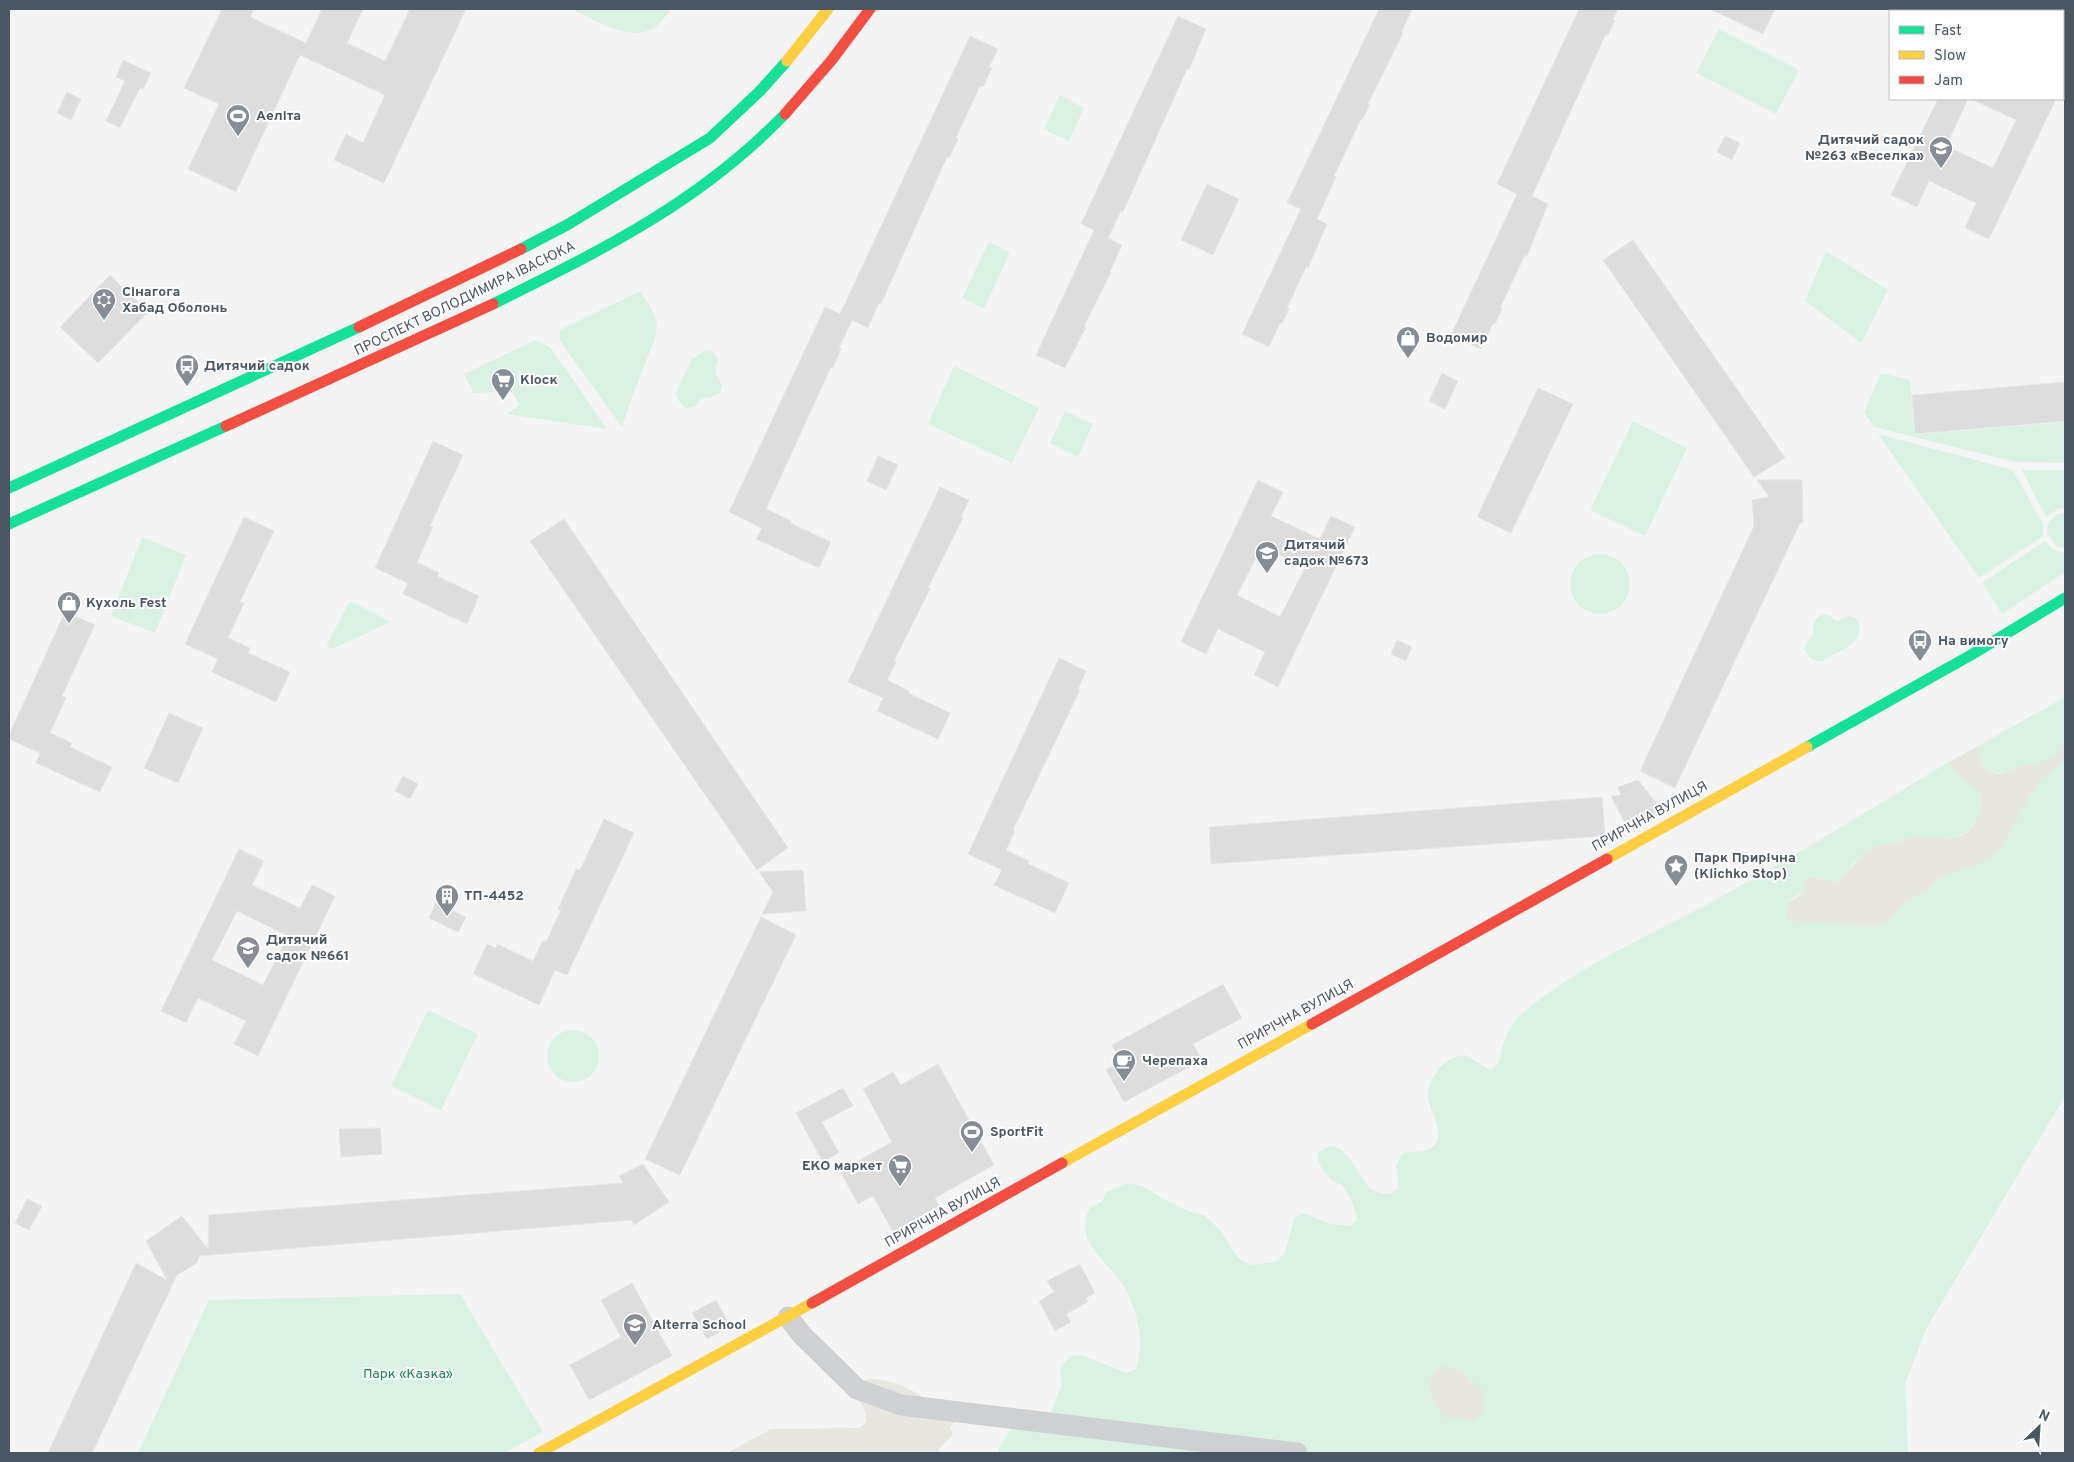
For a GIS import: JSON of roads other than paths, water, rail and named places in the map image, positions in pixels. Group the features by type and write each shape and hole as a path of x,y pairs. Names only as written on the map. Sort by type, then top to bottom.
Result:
{"main road":[{"name":"ПРОСПЕКТ ВОЛОДИМИРА ІВАСЮКА","path":"9,488 453,284 575,220 710,138 760,91 802,44 828,9"},
{"name":"ПРОСПЕКТ ВОЛОДИМИРА ІВАСЮКА","path":"9,524 417,341 499,302 629,235 692,196 745,153 795,104 842,47 870,9"},
{"name":"ПРИРІЧНА ВУЛИЦЯ","path":"539,1453 788,1317 1971,655 2065,598"}],"street":[{"path":"788,1317 802,1335 857,1389 901,1405 1297,1453"}],"place":[{"name":"Аеліта","path":"238,137"},
{"name":"Дитячий садок №263 «Веселка»","path":"1941,169"},
{"name":"Сінагога Хабад Оболонь","path":"104,321"},
{"name":"Водомир","path":"1408,359"},
{"name":"Дитячий садок","path":"187,387"},
{"name":"Кіоск","path":"503,401"},
{"name":"Дитячий садок №673","path":"1267,574"},
{"name":"Кухоль Fest","path":"69,624"},
{"name":"На вимогу","path":"1920,662"},
{"name":"Парк Прирічна (Klichko Stop)","path":"1676,887"},
{"name":"ТП-4452","path":"447,917"},
{"name":"Дитячий садок №661","path":"248,969"},
{"name":"Черепаха","path":"1124,1082"},
{"name":"SportFit","path":"972,1153"},
{"name":"ЕКО маркет","path":"900,1187"},
{"name":"Alterra School","path":"635,1346"}],"park label":[{"name":"Парк «Казка»","path":"408,1374"}]}
